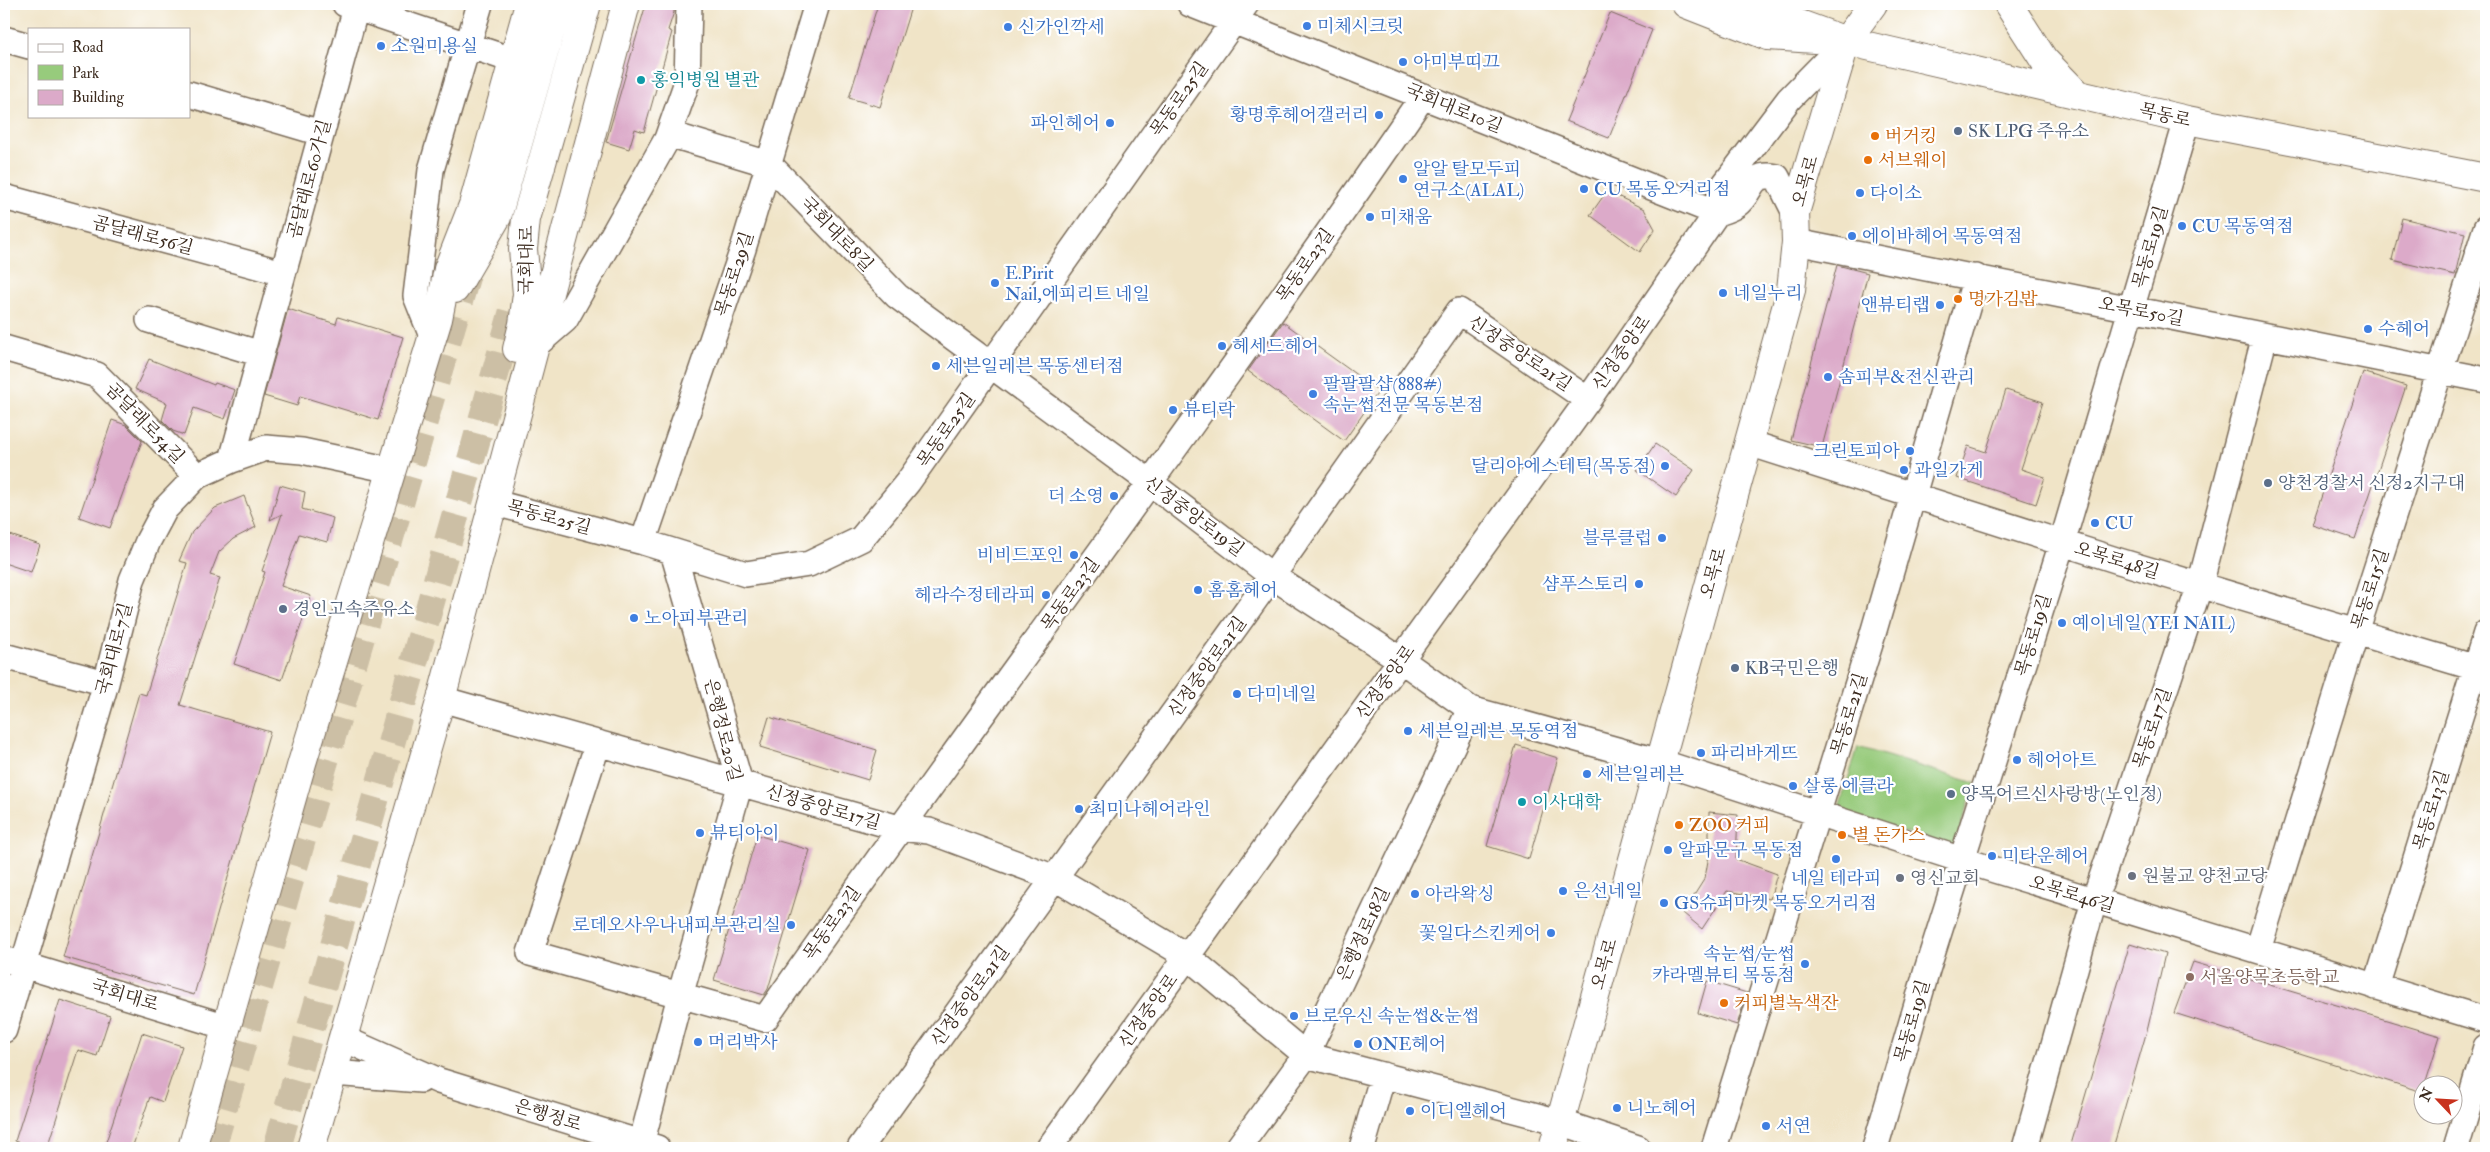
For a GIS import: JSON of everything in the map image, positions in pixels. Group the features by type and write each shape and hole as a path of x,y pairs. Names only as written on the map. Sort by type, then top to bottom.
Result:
{"main road":[{"path":"192,1148 305,754 435,327 448,269 473,205 529,4"},
{"name":"국회대로","path":"435,327 496,217 558,4"},
{"name":"국회대로","path":"496,497 500,413 523,324 526,294 523,249 526,219 587,4"},
{"path":"311,1148 441,699 626,4"},
{"name":"목동로","path":"1686,4 1768,36 1846,41"},
{"name":"목동로","path":"1745,4 1846,41 2186,120 2486,178"},
{"name":"오목로","path":"1553,1148 1791,290 1796,242 1795,213 1846,41 1873,4"},
{"path":"2008,4 2044,60 2077,94"}],"street":[{"path":"435,327 416,296 431,170 480,4"},
{"path":"536,345 565,320 669,134 686,82 689,4"},
{"name":"목동로29길","path":"643,542 743,250 817,4"},
{"name":"국회대로10길","path":"1190,4 1240,12 1423,96 1717,213"},
{"path":"352,5 512,60"},
{"name":"곰달래로60가길","path":"232,460 321,133 352,5"},
{"name":"목동로25길","path":"496,497 746,574 809,564 861,539 908,482 1240,12"},
{"path":"4,39 28,46"},
{"name":"신정중앙로","path":"1049,1148 1588,400 1717,213 1721,189 1726,181 1789,98 1846,41"},
{"path":"190,94 321,133"},
{"name":"목동로23길","path":"680,996 765,1019 899,828 1151,483 1423,96"},
{"name":"목동로19길","path":"1875,1148 1962,860 2062,543 2186,120"},
{"name":"국회대로8길","path":"669,134 769,164 897,296 991,365"},
{"name":"신정중앙로","path":"1717,213 1737,205 1756,178 1766,174 1777,176 1795,213"},
{"name":"곰달래로56길","path":"4,197 283,272"},
{"name":"목동로15길","path":"2258,950 2356,632 2486,228"},
{"name":"오목로50길","path":"1796,242 2486,380"},
{"name":"목동로21길","path":"1714,1148 1819,814 1914,496 1976,277"},
{"name":"신정중앙로21길","path":"860,1148 1272,576 1459,311 1588,400"},
{"path":"149,320 261,354"},
{"name":"목동로17길","path":"2025,1148 2094,901 2200,585 2265,336"},
{"name":"곰달래로54길","path":"5,352 97,375 197,476"},
{"name":"신정중앙로19길","path":"991,365 1151,483 1272,576 1401,660 1470,709"},
{"name":"오목로48길","path":"1749,443 2062,543 2481,669"},
{"name":"국회대로7길","path":"4,1030 13,961 106,683 132,580 148,541 165,509 197,476 232,460 266,448 302,451 391,470"},
{"name":"은행정로20길","path":"646,1147 680,996 740,783 673,552"},
{"name":"목동로13길","path":"2376,986 2481,669 2486,633"},
{"path":"4,656 106,683"},
{"name":"신정중앙로17길","path":"441,699 899,828 929,830 1055,878 1187,956 1306,1055"},
{"name":"오목로46길","path":"1470,709 1660,762 1962,860 2486,1020"},
{"name":"은행정로18길","path":"1238,1148 1306,1055 1470,709"},
{"path":"598,743 530,953 680,996"},
{"name":"국회대로","path":"13,961 227,1027"},
{"name":"은행정로","path":"342,1038 439,1081 646,1147"},
{"path":"2456,1148 2486,1047"},
{"path":"1306,1055 1560,1122 1638,1148"},
{"name":"은행정로","path":"333,1074 439,1081"},
{"path":"1362,1148 1383,1075"}],"green space":[{"path":"1858,747 1975,783 1955,847 1838,811"}],"building":[{"name":"홍익병원 별관","path":"646,4 673,4 674,12 668,30 672,32 644,132 635,129 629,149 606,142"},
{"path":"878,4 912,4 880,107 849,98"},
{"path":"1610,13 1652,30 1609,138 1566,121"},
{"path":"1607,191 1644,209 1655,229 1640,252 1590,215"},
{"path":"2402,218 2465,233 2455,275 2392,260"},
{"path":"1837,265 1868,273 1822,447 1791,440"},
{"path":"288,309 336,324 338,317 403,337 378,420 300,396 297,406 264,396"},
{"path":"1283,322 1379,391 1344,441 1248,371"},
{"path":"149,359 214,385 215,383 235,390 225,419 194,408 184,435 173,431 162,420 167,403 135,389"},
{"path":"2363,372 2406,386 2355,539 2312,525"},
{"path":"2006,390 2043,402 2021,469 2045,477 2036,504 1957,478 1968,446 1986,452"},
{"path":"112,420 126,425 142,441 110,528 79,517"},
{"path":"1655,444 1694,470 1676,497 1637,470"},
{"path":"280,485 305,492 302,509 333,518 327,542 299,534 281,586 311,596 282,680 234,664 265,572 262,571 282,514 270,520"},
{"path":"244,496 256,527 233,539 219,552 210,575 220,578 180,705 270,732 194,995 63,957 139,693 146,695 187,563 179,561 192,532 215,508"},
{"path":"4,533 40,545 31,572 4,563"},
{"path":"769,717 877,750 868,780 760,747"},
{"name":"이사대학","path":"1516,745 1558,758 1529,859 1487,846"},
{"path":"1709,812 1738,815 1736,859 1777,874 1770,899 1727,891 1702,929 1683,913 1705,878 1709,855"},
{"path":"757,835 810,850 768,989 764,995 714,980"},
{"path":"2130,943 2165,954 2148,1027 2113,1148 2070,1148"},
{"path":"2193,962 2440,1036 2428,1074 2412,1074 2412,1089 2174,1013"},
{"name":"커피별녹색잔","path":"1707,981 1747,993 1737,1025 1698,1013"},
{"path":"60,1000 110,1016 97,1056 78,1050 47,1148 38,1148 15,1141"},
{"path":"142,1033 182,1046 163,1102 150,1097 132,1148 104,1148"}],"tunnel":[{"path":"212,1148 469,267"},
{"path":"277,1148 516,300"}],"place":[{"name":"미체시크릿","path":"1307,26"},
{"name":"신가인깍세","path":"1008,27"},
{"name":"소원미용실","path":"381,46"},
{"name":"아미부띠끄","path":"1403,62"},
{"name":"홍익병원 별관","path":"641,80"},
{"name":"황명후헤어갤러리","path":"1379,115"},
{"name":"파인헤어","path":"1110,123"},
{"name":"SK LPG 주유소","path":"1958,131"},
{"name":"버거킹","path":"1875,136"},
{"name":"서브웨이","path":"1868,160"},
{"name":"알알 탈모두피 연구소(ALAL)","path":"1403,179"},
{"name":"CU 목동오거리점","path":"1584,189"},
{"name":"다이소","path":"1860,193"},
{"name":"미채움","path":"1370,217"},
{"name":"CU 목동역점","path":"2182,226"},
{"name":"에이바헤어 목동역점","path":"1852,236"},
{"name":"E.Pirit Nail,에피리트 네일","path":"995,283"},
{"name":"네일누리","path":"1723,293"},
{"name":"명가김밥","path":"1958,299"},
{"name":"앤뷰티랩","path":"1940,305"},
{"name":"수헤어","path":"2368,329"},
{"name":"헤세드헤어","path":"1222,346"},
{"name":"세븐일레븐 목동센터점","path":"936,366"},
{"name":"솜피부&전신관리","path":"1828,377"},
{"name":"팔팔팔샵(888#) 속눈썹전문 목동본점","path":"1313,394"},
{"name":"뷰티락","path":"1173,410"},
{"name":"크린토피아","path":"1910,451"},
{"name":"달리아에스테틱(목동점)","path":"1665,466"},
{"name":"과일가게","path":"1904,470"},
{"name":"양천경찰서 신정2지구대","path":"2268,483"},
{"name":"더 소영","path":"1114,496"},
{"name":"CU","path":"2095,523"},
{"name":"블루클럽","path":"1662,538"},
{"name":"비비드포인","path":"1074,555"},
{"name":"샴푸스토리","path":"1639,584"},
{"name":"홈홈헤어","path":"1198,590"},
{"name":"헤라수정테라피","path":"1046,595"},
{"name":"경인고속주유소","path":"283,609"},
{"name":"노아피부관리","path":"634,618"},
{"name":"예이네일(YEI NAIL)","path":"2062,623"},
{"name":"KB국민은행","path":"1735,668"},
{"name":"다미네일","path":"1237,694"},
{"name":"세븐일레븐 목동역점","path":"1408,731"},
{"name":"파리바게뜨","path":"1701,753"},
{"name":"헤어아트","path":"2017,760"},
{"name":"세븐일레븐","path":"1587,774"},
{"name":"살롱 에클라","path":"1793,786"},
{"name":"양목어르신사랑방(노인정)","path":"1951,794"},
{"name":"이사대학","path":"1522,802"},
{"name":"최미나헤어라인","path":"1079,809"},
{"name":"ZOO 커피","path":"1679,825"},
{"name":"뷰티아이","path":"700,833"},
{"name":"별 돈가스","path":"1842,835"},
{"name":"알파문구 목동점","path":"1668,850"},
{"name":"미타운헤어","path":"1992,856"},
{"name":"네일 테라피","path":"1836,859"},
{"name":"원불교 양천교당","path":"2132,876"},
{"name":"영신교회","path":"1900,878"},
{"name":"은선네일","path":"1563,891"},
{"name":"아라왁싱","path":"1415,894"},
{"name":"GS슈퍼마켓 목동오거리점","path":"1664,903"},
{"name":"로데오사우나내피부관리실","path":"791,925"},
{"name":"꽃일다스킨케어","path":"1551,933"},
{"name":"속눈썹/눈썹 캬라멜뷰티 목동점","path":"1805,964"},
{"name":"서울양목초등학교","path":"2190,977"},
{"name":"커피별녹색잔","path":"1724,1003"},
{"name":"브로우신 속눈썹&눈썹","path":"1294,1016"},
{"name":"머리박사","path":"698,1042"},
{"name":"ONE헤어","path":"1358,1044"},
{"name":"니노헤어","path":"1617,1108"},
{"name":"이디엘헤어","path":"1410,1111"},
{"name":"서연","path":"1766,1126"}]}
